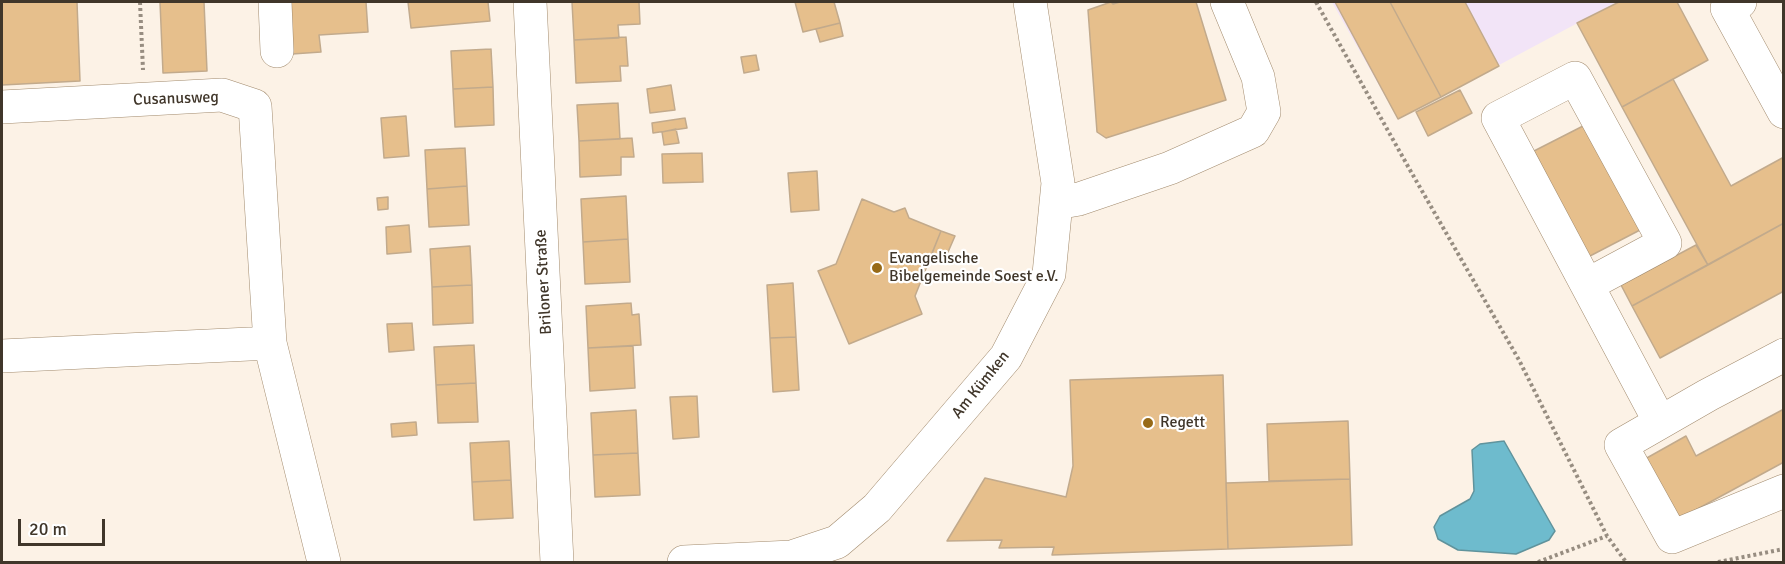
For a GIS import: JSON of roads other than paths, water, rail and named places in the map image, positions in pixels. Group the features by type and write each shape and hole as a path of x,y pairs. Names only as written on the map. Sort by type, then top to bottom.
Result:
{"street":[{"path":"275,2 277,51"},
{"name":"Briloner Straße","path":"530,2 557,562"},
{"name":"Am Kümken","path":"684,562 792,557 837,542 878,508 1006,357 1049,274 1058,183 1030,2"},
{"path":"1056,203 1079,199 1170,168 1253,130 1264,112 1258,77 1227,2"},
{"path":"1740,2 1727,8 1784,112"},
{"path":"1587,285 1665,243 1575,78 1498,118 1660,422"},
{"name":"Cusanusweg","path":"2,107 222,95 255,106 270,343 324,562"},
{"path":"2,356 270,343"},
{"path":"1784,355 1621,445 1672,537 1784,491"}],"water":[{"path":"1504,441 1555,531 1549,540 1516,554 1458,550 1438,539 1434,527 1440,516 1470,499 1474,491 1472,450 1480,444"}],"place":[{"name":"Evangelische Bibelgemeinde Soest e.V.","path":"877,268"},
{"name":"Regett","path":"1148,423"}]}
